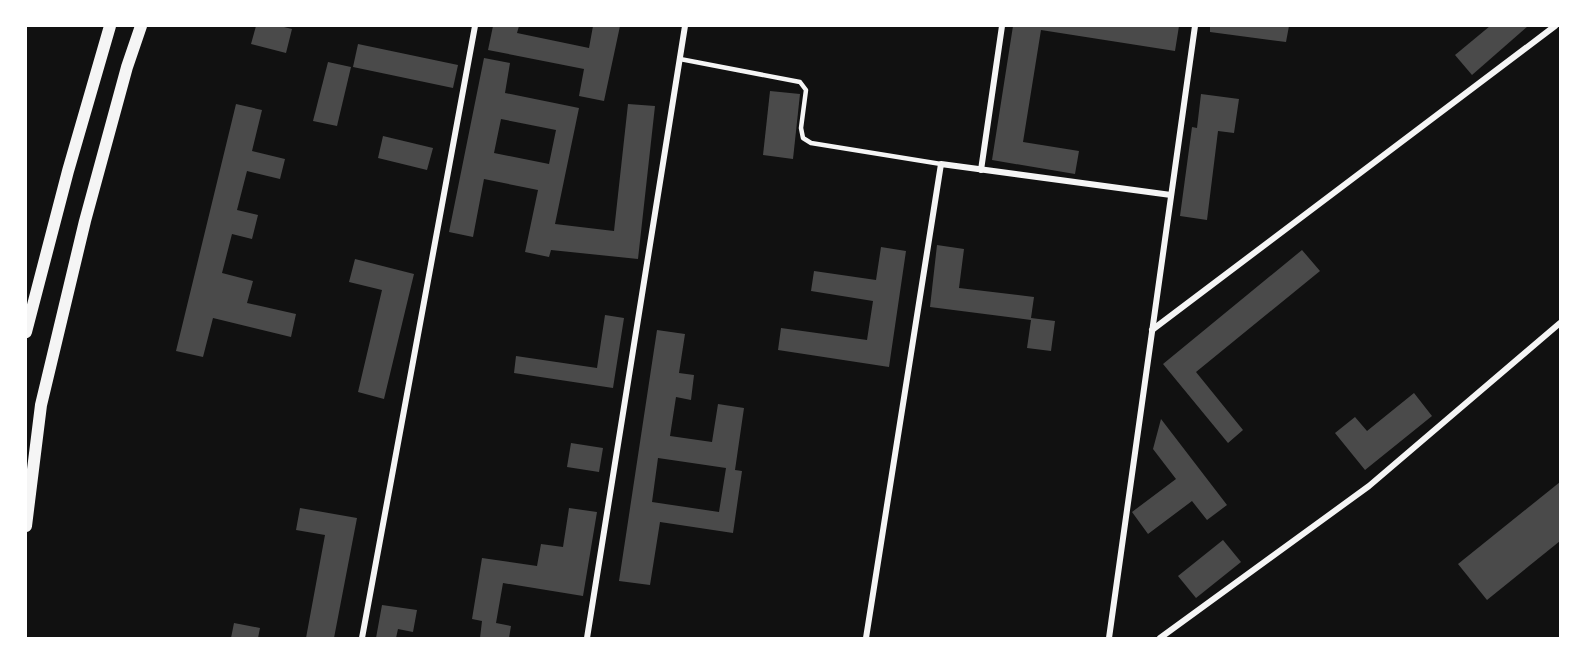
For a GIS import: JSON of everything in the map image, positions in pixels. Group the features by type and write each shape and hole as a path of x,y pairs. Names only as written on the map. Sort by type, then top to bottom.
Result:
{"main road":[{"path":"26,332 68,171 110,26"},
{"path":"26,526 41,405 85,221 127,67 141,26"}],"street":[{"path":"362,639 475,26"},
{"path":"587,639 685,26"},
{"path":"981,170 1002,26"},
{"path":"1109,639 1195,26"},
{"path":"1152,330 1555,26"},
{"path":"866,639 941,164 1171,195"},
{"path":"1160,639 1369,486 1560,323"}],"lane":[{"path":"680,59 800,82 806,90 801,128 803,138 811,143 941,164"}],"building":[{"path":"256,26 284,26 292,29 286,53 251,44"},
{"path":"493,26 519,26 517,33 589,48 593,26 620,26 604,101 579,96 584,69 488,50"},
{"path":"1013,26 1179,26 1175,51 1041,30 1023,142 1079,151 1075,174 992,160"},
{"path":"1210,26 1289,26 1286,42 1210,32"},
{"path":"1490,26 1528,26 1472,75 1455,55"},
{"path":"358,44 458,65 453,88 353,67"},
{"path":"484,58 510,63 505,93 579,108 555,224 614,231 628,104 655,106 638,259 551,250 549,257 525,252 538,190 484,179 473,237 449,232","holes":["501,119 556,130 549,164 494,153"]},
{"path":"328,62 351,67 337,126 313,121"},
{"path":"770,91 800,94 793,159 763,155"},
{"path":"1201,94 1239,99 1234,133 1218,131 1207,220 1180,216 1192,127 1197,128"},
{"path":"236,104 262,110 252,151 285,159 280,179 247,171 237,210 258,215 252,239 232,234 222,273 253,281 247,303 296,314 291,337 213,318 203,357 176,351"},
{"path":"383,136 433,148 427,170 378,158"},
{"path":"937,245 964,249 959,288 1034,297 1031,318 1055,321 1051,351 1027,348 1031,320 930,307"},
{"path":"881,247 906,251 889,367 778,350 781,328 867,340 873,301 811,291 814,271 876,280"},
{"path":"1302,250 1320,271 1196,372 1243,430 1228,443 1163,364"},
{"path":"355,259 414,274 384,399 358,392 382,290 349,282"},
{"path":"605,315 624,318 613,388 514,373 516,356 597,368"},
{"path":"657,330 685,334 679,373 694,375 691,400 676,397 670,436 712,442 718,404 744,408 735,470 742,471 733,533 660,522 650,585 619,581","holes":["658,458 726,468 719,512 652,502"]},
{"path":"1414,393 1432,416 1365,470 1335,433 1355,417 1367,431"},
{"path":"1161,419 1227,505 1207,520 1192,501 1148,534 1132,512 1176,479 1153,449"},
{"path":"571,443 603,448 599,472 567,467"},
{"path":"1560,482 1560,541 1487,600 1458,564"},
{"path":"300,508 357,518 334,638 306,638 325,535 296,530"},
{"path":"569,508 597,512 583,596 503,583 496,623 511,626 509,638 480,638 482,621 472,619 482,558 537,566 541,544 563,547"},
{"path":"1223,540 1241,562 1196,598 1178,576"},
{"path":"382,605 417,610 413,632 398,629 396,638 376,638"},
{"path":"234,623 260,628 258,638 231,638"}]}
